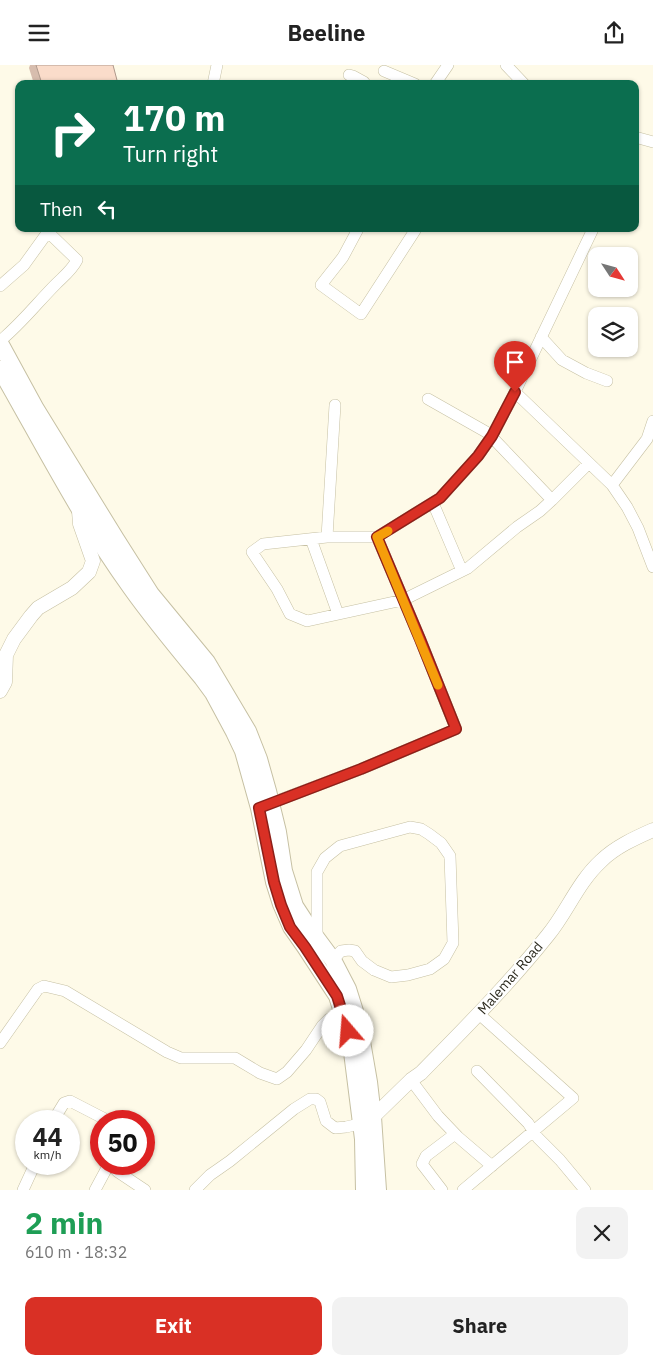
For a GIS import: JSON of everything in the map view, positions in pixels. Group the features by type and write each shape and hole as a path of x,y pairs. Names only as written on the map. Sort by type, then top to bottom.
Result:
{"main road":[{"path":"0,341 131,587 213,693 234,732 278,832 284,871 295,906 333,959 348,989 359,1024 369,1083 367,1121 362,1139 364,1190"},
{"path":"0,369 77,505 109,543"},
{"path":"265,806 274,882 281,905 290,927 337,996 345,1022 367,1121 378,1190"}],"street":[{"path":"214,80 217,65"},
{"path":"438,80 448,65"},
{"path":"506,65 520,80"},
{"path":"384,71 406,80"},
{"path":"349,75 361,80"},
{"path":"639,138 653,142"},
{"path":"0,286 24,265 48,232"},
{"path":"0,341 74,267 77,260 50,232"},
{"path":"356,232 343,257 321,285 361,314 414,232"},
{"path":"589,463 540,511 517,527 468,568 402,600 307,621 290,613 277,589 252,552 263,544 327,537 377,537 440,498 478,456 492,436 592,232"},
{"path":"541,337 562,360 586,373 607,381"},
{"path":"515,392 612,485 638,528 653,567"},
{"path":"428,399 492,436 552,500"},
{"path":"327,537 335,405"},
{"path":"612,485 647,439 652,426"},
{"path":"433,503 462,571"},
{"path":"0,691 4,682 6,655 14,639 38,608 72,588 89,572 92,561 80,524 77,505"},
{"path":"265,806 361,769 456,729 377,537"},
{"path":"311,539 338,613"},
{"path":"317,938 317,872 326,858 340,845 410,827 421,829 441,843 450,856 453,943 444,959 430,969 391,977 374,970 362,961 355,951 341,951 333,959"},
{"name":"Malemar Road","path":"367,1121 421,1073 479,1014 549,934 581,885 601,861 625,843 653,830"},
{"path":"0,1043 38,989 44,986 65,991 166,1052 181,1058 235,1057 260,1073 277,1079 287,1072 306,1051 322,1026 329,1019 337,1017 345,1022"},
{"path":"463,1190 573,1098 479,1014"},
{"path":"477,1071 528,1123 538,1138 560,1160 585,1190"},
{"path":"411,1080 438,1116 455,1134 492,1166"},
{"path":"203,1187 294,1109 310,1099 316,1099 320,1102 326,1121 335,1128 367,1121"},
{"path":"60,1110 64,1103 70,1101 90,1111"},
{"path":"442,1190 422,1164 426,1156 455,1134"},
{"path":"23,1190 30,1175"},
{"path":"95,1190 103,1175"},
{"path":"122,1175 145,1190"}],"building":[{"path":"36,65 113,65 117,80 41,80"}],"slow traffic":[{"path":"388,531 377,537 438,685"}],"route":[{"path":"348,1031 337,996 290,927 281,905 274,882 259,808 361,769 456,729 377,537 440,498 478,456 492,436 515,392"}]}
